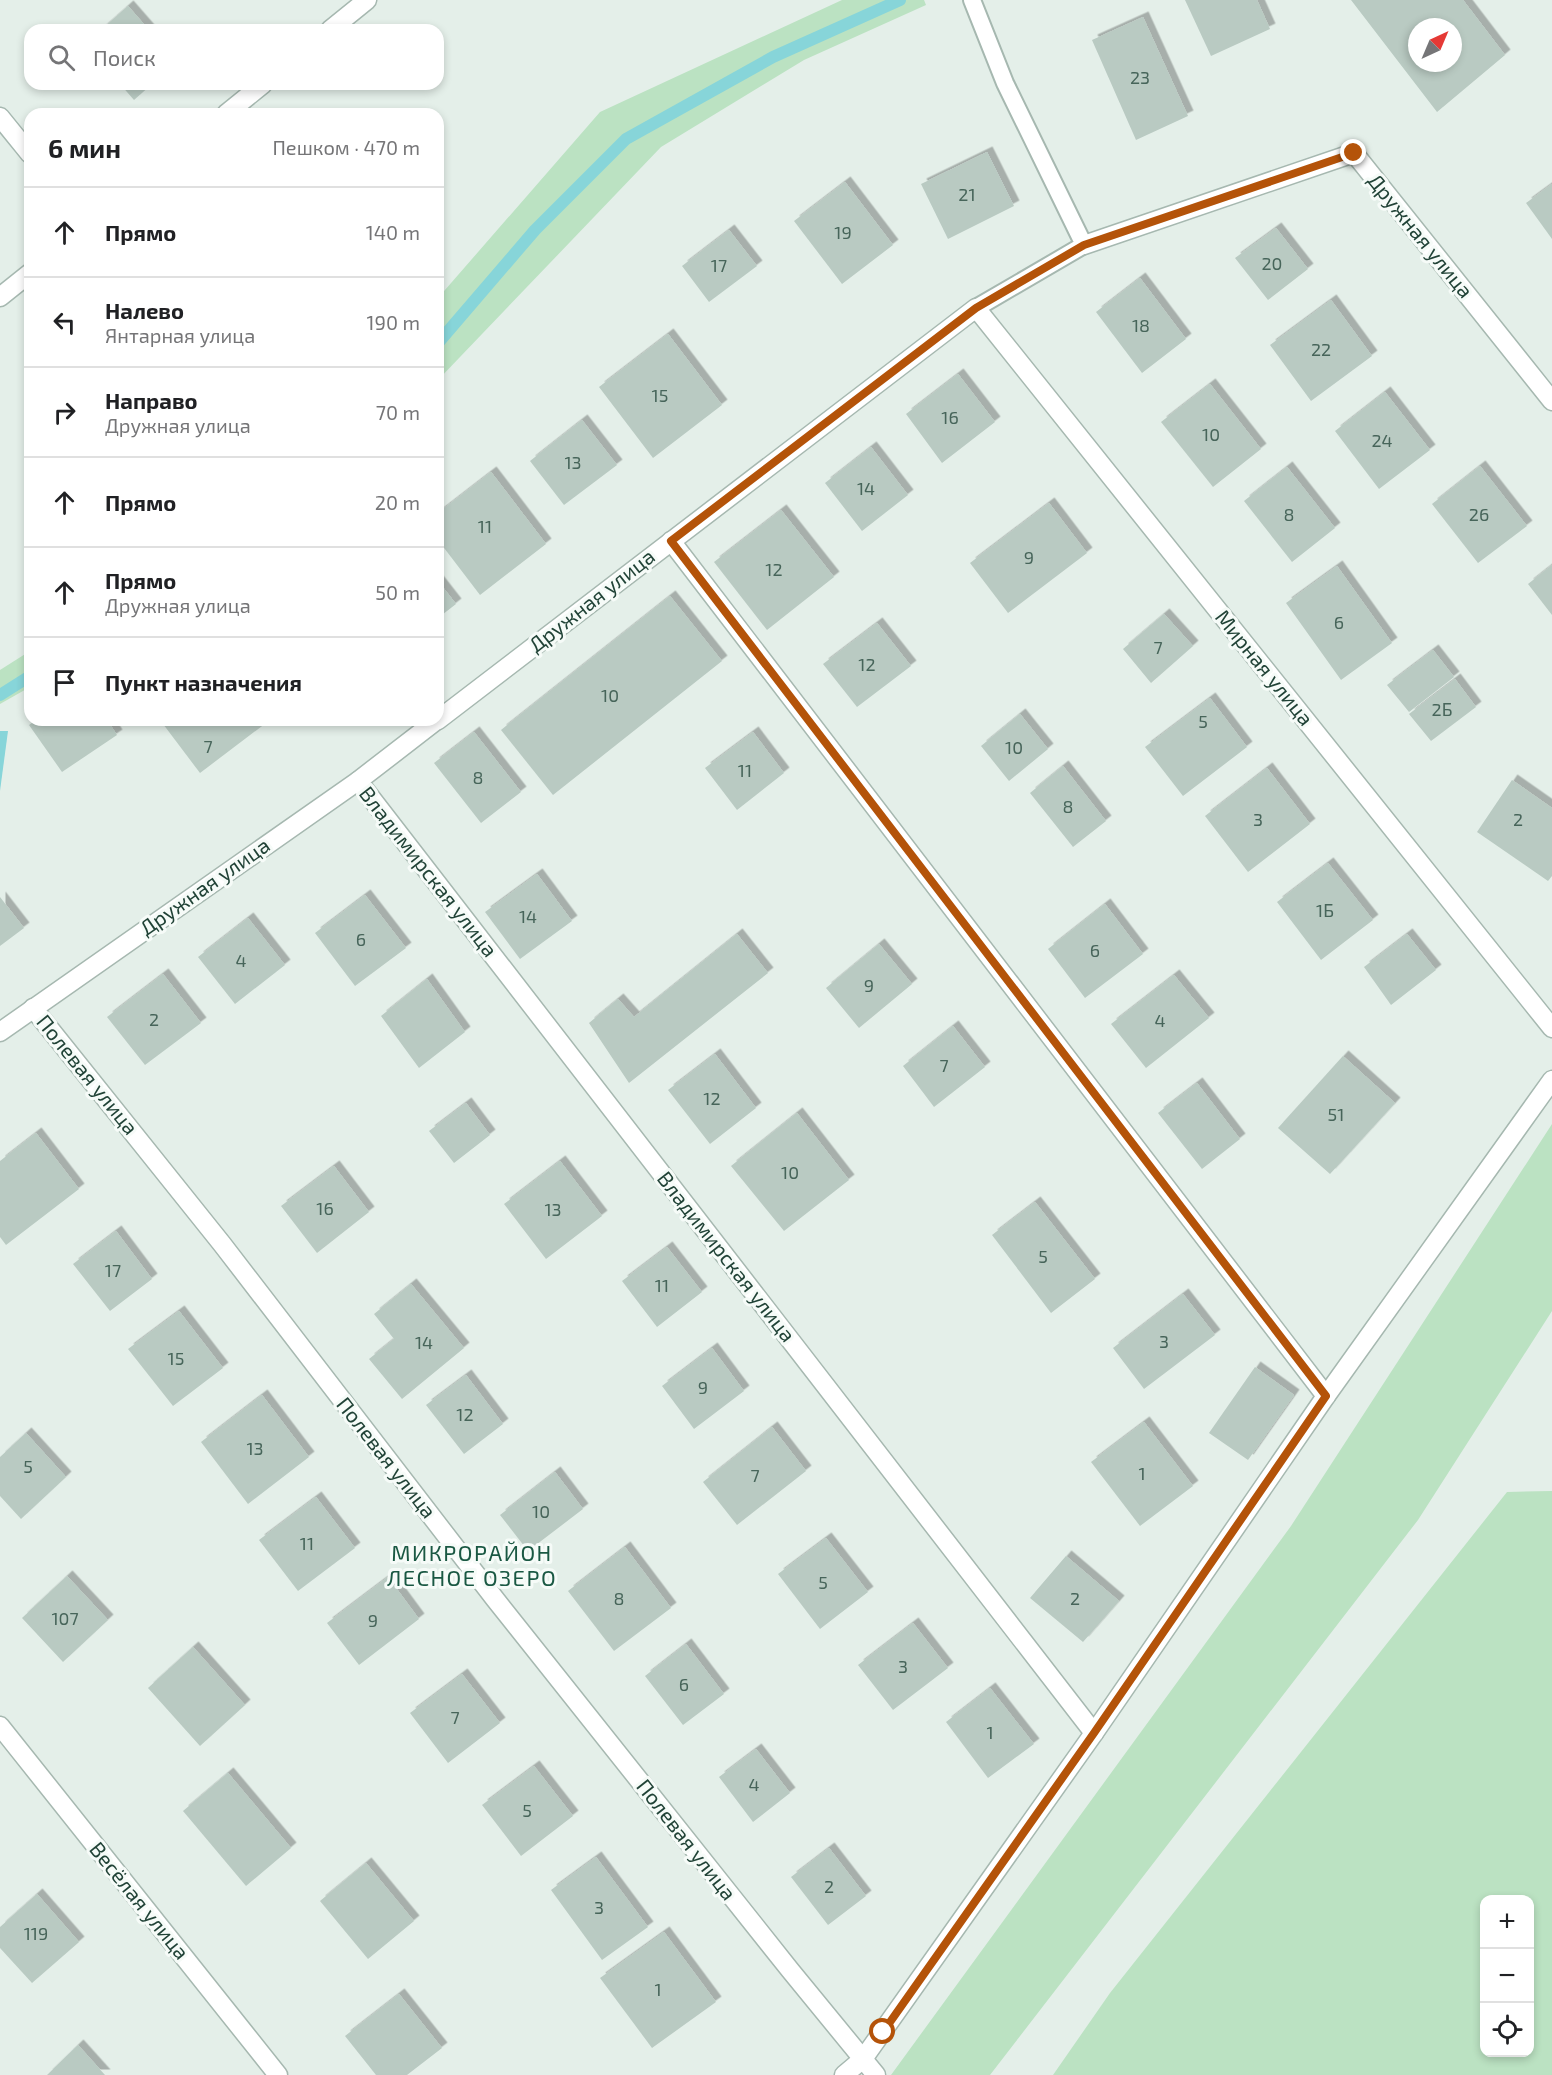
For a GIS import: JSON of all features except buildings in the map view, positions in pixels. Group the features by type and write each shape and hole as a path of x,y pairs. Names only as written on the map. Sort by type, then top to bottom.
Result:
{"street":[{"path":"337,24 366,0"},
{"path":"233,108 256,90"},
{"path":"0,117 24,147"},
{"name":"Дружная улица","path":"1084,245 1354,153 1552,401"},
{"path":"0,297 24,278"},
{"name":"Дружная улица","path":"444,715 976,308"},
{"name":"Мирная улица","path":"976,308 1552,1028"},
{"path":"671,541 1326,1396"},
{"name":"Дружная улица","path":"0,1032 358,781 430,726"},
{"name":"Владимирская улица","path":"358,781 1094,1733"},
{"name":"Полевая улица","path":"33,1008 222,1244 495,1599 790,1971 876,2075"},
{"path":"844,2075 863,2059 1094,1733 1326,1396 1552,1080"},
{"name":"Весёлая улица","path":"0,1726 278,2075"}],"lane":[{"path":"972,0 1005,83 1084,245 976,308"}],"green space":[{"path":"842,0 924,0 926,5 804,60 661,147 444,374 444,291 600,112"},
{"path":"24,655 24,690 0,704 0,670"},
{"path":"1552,1124 1552,1311 1418,1520 990,2075 891,2075 1291,1526"},
{"path":"1552,1491 1552,2075 1053,2075 1110,1993 1507,1492"}],"water":[{"path":"0,731 8,731 0,791"}],"waterway":[{"path":"444,336 535,230 626,139 773,57 900,0"},
{"path":"0,695 24,680"}],"district":[{"name":"МИКРОРАЙОН ЛЕСНОЕ ОЗЕРО","path":"472,1566"}],"route":[{"path":"883,2032 1094,1733 1326,1396 671,541 976,308 1084,245 1354,153"}]}
